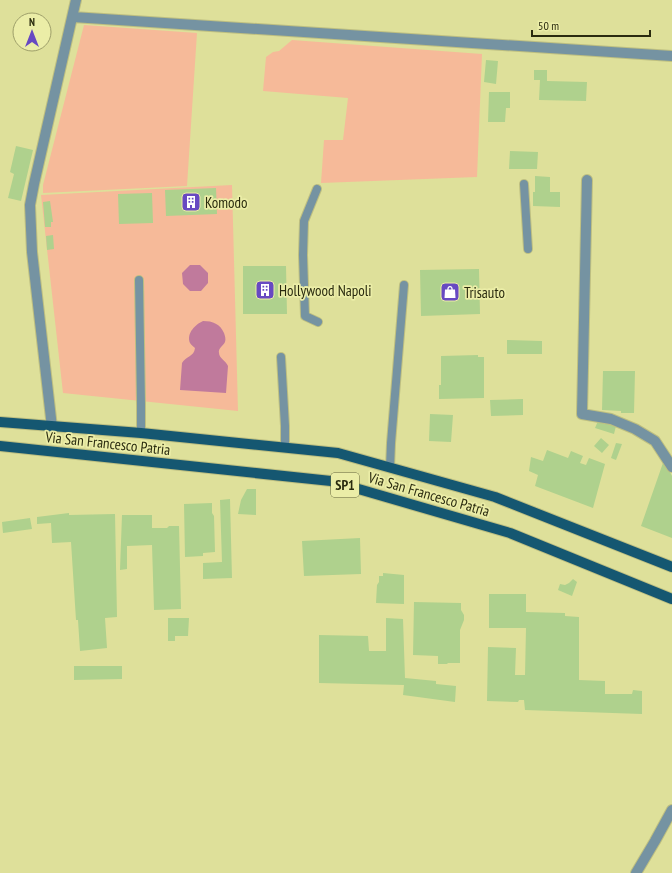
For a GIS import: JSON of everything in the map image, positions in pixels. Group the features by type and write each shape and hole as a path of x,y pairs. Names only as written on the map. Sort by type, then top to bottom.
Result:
{"main road":[{"name":"Via San Francesco Patria","path":"0,422 141,433 338,453 495,497 672,566"},
{"name":"Via San Francesco Patria","path":"0,446 331,481 510,533 672,599"}],"street":[{"path":"52,427 32,252 30,205 76,0"},
{"path":"73,17 672,56"},
{"path":"587,180 582,414 611,419 655,441 672,467"},
{"path":"636,873 672,810"}],"lane":[{"path":"524,184 528,249"},
{"path":"317,189 304,221 303,255 305,316 318,322"},
{"path":"139,280 142,405 141,433"},
{"path":"390,468 404,285"},
{"path":"281,357 285,448"}],"shaded area":[{"path":"84,25 197,33 187,186 43,193 43,185"},
{"path":"292,40 482,54 477,177 321,183 324,140 343,140 348,98 263,91 266,57 273,52 279,51"},
{"path":"232,185 238,411 63,393 41,195"},
{"path":"190,265 200,265 208,273 208,283 201,291 190,291 183,284 182,273"},
{"path":"203,321 216,324 220,327 224,334 225,342 220,348 219,355 228,366 226,393 180,390 182,363 192,355 195,348 190,343 189,336 192,329"}],"building":[{"path":"486,60 498,61 496,84 484,82"},
{"path":"534,70 547,70 547,81 587,82 586,101 539,100 540,80 534,80"},
{"path":"489,92 510,92 510,108 506,108 505,122 488,122"},
{"path":"16,146 33,150 21,201 8,198 14,174 10,172"},
{"path":"510,151 538,152 537,169 509,169"},
{"path":"535,176 550,177 550,192 560,192 560,207 533,206"},
{"name":"Komodo","path":"216,188 217,214 166,216 165,190"},
{"path":"152,193 153,223 119,224 118,194"},
{"path":"50,201 53,222 51,222 51,227 45,227 43,202"},
{"path":"53,235 54,249 47,250 46,236"},
{"name":"Hollywood Napoli","path":"243,266 286,266 287,314 243,314"},
{"name":"Trisauto","path":"479,269 480,314 421,316 420,270"},
{"path":"507,340 542,341 542,354 507,354"},
{"path":"478,355 478,357 484,357 484,398 439,399 439,385 441,385 441,356"},
{"path":"603,371 635,371 634,413 621,413 621,411 602,410"},
{"path":"523,399 523,415 491,416 490,400"},
{"path":"430,414 453,415 451,442 429,441"},
{"path":"598,421 616,426 614,434 595,428"},
{"path":"601,438 609,445 602,453 594,446"},
{"path":"616,443 622,444 616,460 611,458"},
{"path":"547,450 568,458 571,451 583,456 580,463 586,465 589,458 605,464 593,508 535,486 538,475 529,471 531,457 543,461"},
{"path":"664,460 672,476 672,538 641,526"},
{"path":"247,489 256,489 256,515 238,514 241,500"},
{"path":"230,499 232,578 203,579 203,563 222,562 220,500"},
{"path":"212,503 212,513 214,516 215,552 203,553 203,556 185,557 184,504"},
{"path":"69,513 69,515 115,514 117,617 105,618 107,648 80,651 78,620 76,620 71,542 52,543 51,523 37,524 37,517"},
{"path":"122,515 152,515 152,528 179,526 181,609 154,610 152,545 127,546 127,569 120,570"},
{"path":"30,518 32,529 3,533 2,522"},
{"path":"360,538 361,574 304,576 302,541"},
{"path":"383,573 404,575 404,604 376,603 379,576 383,576"},
{"path":"573,579 577,582 572,596 558,590 560,584 565,585"},
{"path":"489,594 526,594 526,612 565,613 565,616 579,617 579,680 605,681 605,694 632,694 633,690 642,691 642,714 525,710 524,700 519,700 518,702 487,701 488,647 516,648 515,675 525,675 526,628 489,628"},
{"path":"414,602 461,603 461,610 464,615 464,620 460,630 460,663 438,664 438,656 413,655"},
{"path":"168,618 189,618 188,636 175,636 175,641 168,641"},
{"path":"386,618 403,619 405,678 436,681 436,684 456,686 455,702 403,695 404,685 319,683 319,635 368,636 369,651 386,651"},
{"path":"74,666 122,666 122,679 74,680"}],"place":[{"name":"Komodo","path":"191,202"},
{"name":"Hollywood Napoli","path":"265,290"},
{"name":"Trisauto","path":"450,292"}]}
